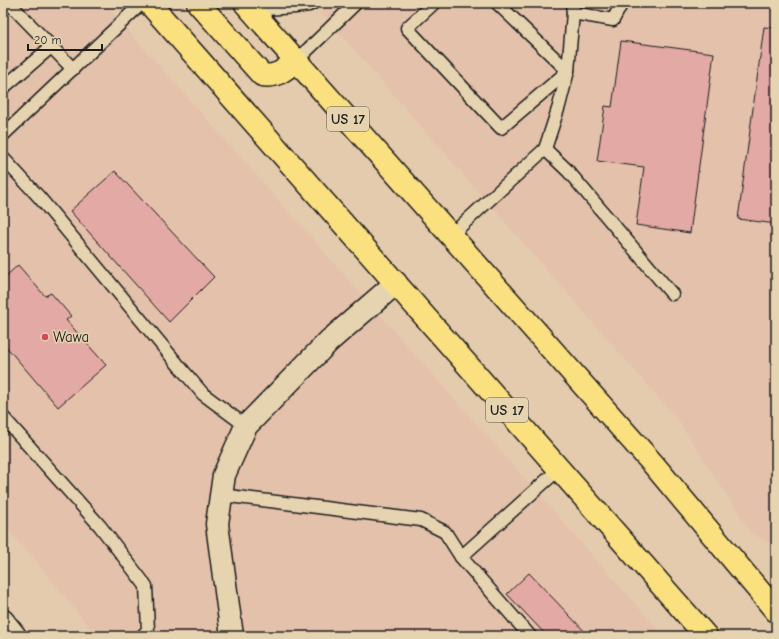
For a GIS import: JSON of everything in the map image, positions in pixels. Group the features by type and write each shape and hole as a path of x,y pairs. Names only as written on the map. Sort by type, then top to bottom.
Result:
{"main road":[{"name":"US 17","path":"149,3 706,636"},
{"path":"198,3 262,76 277,74 296,61"},
{"name":"US 17","path":"248,6 654,466 776,611"}],"street":[{"path":"232,636 217,524 224,475 246,426 329,341 396,283"},
{"path":"3,622 15,636"}],"lane":[{"path":"9,3 73,69"},
{"path":"3,135 73,69 149,3"},
{"path":"248,6 295,7 313,3"},
{"path":"296,61 356,3"},
{"path":"434,3 407,28 501,128 568,71"},
{"path":"497,3 568,71"},
{"path":"450,235 545,149 559,106 568,71 573,8 613,20 622,3"},
{"path":"3,88 51,47"},
{"path":"545,149 568,171 672,294"},
{"path":"3,158 39,197 204,394 246,426"},
{"path":"3,417 100,526 146,586 148,630 142,636"},
{"path":"461,557 559,469"},
{"path":"221,495 421,520 445,532 461,557 530,636"}],"shaded area":[{"path":"3,3 104,3 664,636 96,636 33,558 3,525"},
{"path":"313,3 776,3 776,545 752,534 678,420"}],"building":[{"path":"764,27 776,28 776,224 738,219"},
{"path":"621,41 714,53 690,233 636,225 644,167 597,161 605,106 612,107"},
{"path":"115,171 214,277 169,322 70,211"},
{"path":"18,265 45,296 51,293 71,316 66,320 106,365 58,407 3,343 3,279"},
{"path":"529,573 589,636 547,636 507,594"}],"place":[{"name":"Wawa","path":"45,337"}]}
